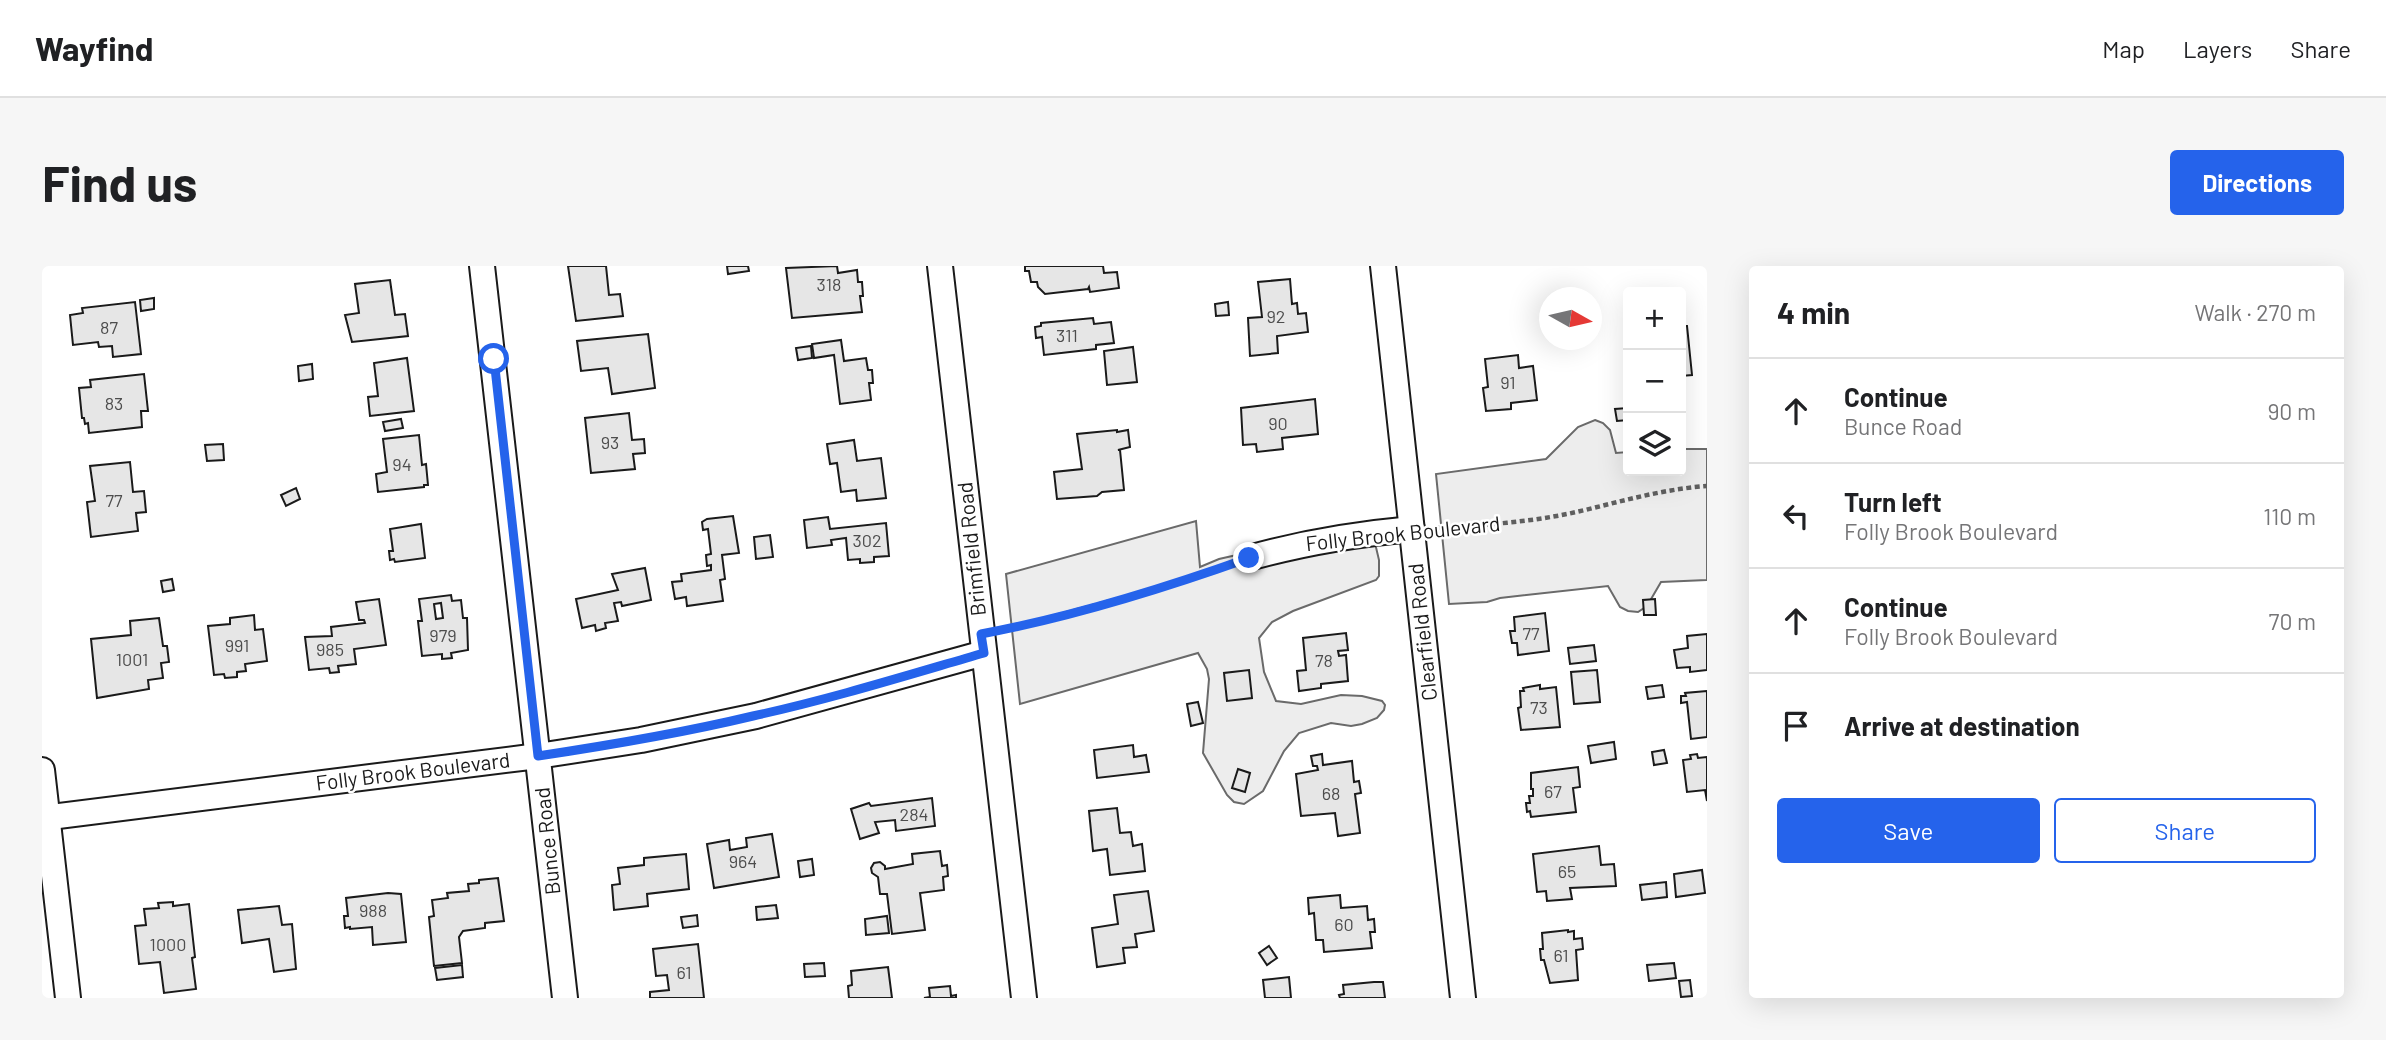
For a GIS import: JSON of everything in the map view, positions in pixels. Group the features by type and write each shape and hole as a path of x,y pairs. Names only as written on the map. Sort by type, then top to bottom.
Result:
{"street":[{"name":"Bunce Road","path":"482,266 565,998"},
{"name":"Brimfield Road","path":"940,266 1024,998"},
{"name":"Clearfield Road","path":"1383,266 1463,998"},
{"name":"Folly Brook Boulevard","path":"1249,558 1296,546 1412,529"},
{"name":"Folly Brook Boulevard","path":"45,818 538,756 641,740 755,716 983,644"},
{"path":"42,770 45,818 68,998"}],"path":[{"name":"Folly Brook Boulevard","path":"1412,529 1481,525 1556,516 1652,493 1707,486"},
{"path":"983,644 1035,623 1201,575 1249,558"}],"shaded area":[{"path":"1595,420 1610,430 1616,453 1623,452 1623,476 1686,476 1686,449 1707,449 1707,580 1661,582 1647,606 1638,612 1620,607 1608,586 1500,598 1487,602 1449,604 1436,474 1546,459 1578,427"},
{"path":"1196,521 1200,567 1219,559 1281,545 1375,543 1379,560 1379,576 1376,580 1293,611 1272,622 1259,638 1264,672 1276,701 1301,704 1341,695 1362,696 1382,701 1384,710 1377,718 1362,724 1351,726 1331,723 1299,733 1284,751 1263,791 1244,804 1234,802 1227,795 1203,753 1209,679 1198,653 1020,704 1006,574"}],"building":[{"path":"568,266 606,266 609,295 620,294 623,316 576,321"},
{"path":"727,266 748,266 749,271 728,274"},
{"path":"837,266 838,273 857,270 858,282 862,282 862,312 792,318 786,268"},
{"path":"1025,266 1103,266 1104,273 1117,272 1119,288 1090,292 1089,287 1045,294 1037,282 1031,282"},
{"path":"1290,279 1292,304 1297,303 1298,314 1306,313 1308,332 1277,336 1278,353 1250,356 1248,318 1262,317 1258,282"},
{"path":"390,280 395,315 405,314 408,336 352,342 345,315 359,313 355,284"},
{"path":"154,298 154,309 141,311 140,300"},
{"path":"135,302 141,354 113,357 112,346 99,347 98,342 73,345 70,315 83,313 82,308"},
{"path":"1228,302 1229,315 1216,316 1215,304"},
{"path":"1093,318 1094,324 1111,322 1114,343 1096,345 1096,349 1044,355 1042,337 1036,338 1035,327 1041,326 1041,323"},
{"path":"1686,326 1687,326 1692,375 1686,376"},
{"path":"648,334 655,388 612,394 608,368 581,371 577,341"},
{"path":"841,340 844,361 866,358 868,370 872,370 873,383 869,383 871,400 840,404 834,355 814,358 812,344"},
{"path":"811,346 812,358 798,360 796,348"},
{"path":"1133,347 1137,382 1107,385 1104,351"},
{"path":"1518,355 1519,368 1533,366 1537,400 1511,403 1511,409 1486,411 1483,388 1488,387 1485,359"},
{"path":"407,358 414,411 370,416 368,397 378,396 374,363"},
{"path":"312,364 313,379 299,381 298,366"},
{"path":"144,374 148,411 141,411 142,427 89,433 88,423 85,424 82,418 79,388 91,387 90,380"},
{"path":"1315,399 1318,434 1282,438 1283,449 1257,452 1256,444 1243,445 1241,408"},
{"path":"1623,408 1623,420 1617,421 1615,409"},
{"path":"629,413 632,440 644,439 645,453 633,454 635,469 591,473 585,418"},
{"path":"401,419 403,428 385,431 383,422"},
{"path":"1128,430 1130,447 1118,450 1124,490 1102,492 1097,496 1057,499 1054,472 1082,469 1077,434"},
{"path":"419,435 422,465 426,464 428,485 378,492 376,474 387,472 383,439"},
{"path":"854,440 857,461 881,458 886,498 857,501 856,490 841,492 837,463 830,464 827,444"},
{"path":"223,444 224,460 207,461 205,445"},
{"path":"130,462 133,492 144,491 146,512 136,513 138,531 91,537 87,502 95,501 90,466"},
{"path":"296,488 300,499 286,506 281,495"},
{"path":"733,516 739,553 722,555 725,579 720,580 723,601 687,606 686,597 675,599 672,582 682,581 681,574 711,570 711,565 707,566 706,555 711,554 708,529 703,530 702,522"},
{"path":"828,517 830,529 886,523 889,556 874,557 874,562 848,560 846,538 831,540 832,545 807,548 804,520"},
{"path":"421,524 425,558 395,562 394,559 390,560 389,551 393,551 390,529"},
{"path":"770,535 773,557 756,559 754,537"},
{"path":"645,568 651,600 622,606 621,602 614,603 618,621 605,623 606,628 596,631 595,625 582,628 576,599 618,590 612,574"},
{"path":"172,579 174,590 163,592 161,581"},
{"path":"451,595 452,601 461,600 463,618 467,618 468,650 451,653 452,658 442,659 442,654 422,656 418,621 422,621 419,599","holes":["441,603 443,618 436,619 434,604"]},
{"path":"379,599 386,645 354,649 356,664 338,666 339,672 330,673 329,668 309,670 305,637 332,636 331,627 365,623 364,620 359,620 356,602"},
{"path":"1655,599 1656,615 1644,615 1643,600"},
{"path":"1545,613 1549,651 1518,655 1517,643 1512,643 1510,631 1515,631 1514,617"},
{"path":"254,615 255,630 263,629 267,661 245,664 246,671 237,672 237,677 214,675 208,626 230,624 230,618"},
{"path":"159,618 163,646 167,646 169,662 161,663 163,678 148,680 149,689 97,698 91,639 131,635 130,621"},
{"path":"1346,633 1348,650 1338,651 1339,656 1346,655 1348,681 1321,684 1321,688 1299,691 1297,671 1306,670 1303,638"},
{"path":"1707,634 1707,670 1690,672 1690,667 1677,668 1674,650 1688,648 1687,636"},
{"path":"1594,645 1596,661 1570,664 1568,648"},
{"path":"1249,670 1252,698 1227,701 1224,673"},
{"path":"1597,670 1600,702 1574,704 1571,672"},
{"path":"1540,685 1540,689 1556,687 1560,727 1521,730 1518,708 1521,707 1520,691"},
{"path":"1662,685 1664,697 1648,699 1646,687"},
{"path":"1707,691 1707,737 1691,739 1687,702 1681,703 1681,696 1686,696 1685,693"},
{"path":"1198,702 1203,723 1191,726 1187,704"},
{"path":"1614,742 1616,759 1591,763 1588,746"},
{"path":"1133,745 1134,757 1146,755 1149,772 1097,778 1094,750"},
{"path":"1664,750 1667,763 1654,765 1652,752"},
{"path":"1322,754 1323,765 1352,761 1354,782 1359,781 1361,793 1355,794 1360,833 1338,836 1335,813 1301,816 1296,774 1318,770 1317,766 1313,766 1311,756"},
{"path":"1697,754 1698,758 1707,757 1707,801 1705,790 1687,792 1683,760 1691,759 1690,755"},
{"path":"1578,767 1580,787 1573,788 1576,812 1531,817 1526,803 1530,803 1529,796 1533,796 1531,773"},
{"path":"1238,769 1250,773 1245,792 1232,788"},
{"path":"932,798 935,826 896,831 895,820 875,822 879,833 860,839 851,809 869,803 871,806"},
{"path":"1117,808 1120,833 1131,832 1133,846 1142,844 1145,871 1110,875 1107,849 1093,851 1089,811"},
{"path":"772,834 779,877 714,888 707,844 729,840 730,850 747,847 746,838"},
{"path":"1599,846 1601,865 1614,864 1616,886 1570,888 1572,899 1547,901 1546,891 1537,892 1533,854"},
{"path":"940,851 942,866 947,865 948,876 943,877 944,890 920,893 925,930 892,934 887,894 880,894 878,877 872,873 871,868 874,863 880,862 885,869 913,864 912,854"},
{"path":"686,854 689,889 647,894 648,906 614,910 612,885 620,884 618,868 644,865 644,858"},
{"path":"812,859 814,875 800,877 798,861"},
{"path":"1702,870 1705,893 1676,897 1674,874"},
{"path":"498,878 504,921 485,923 485,928 463,931 459,937 462,963 434,966 429,917 434,916 432,900 448,898 447,893 469,891 468,884 479,883 479,880"},
{"path":"1666,882 1667,897 1642,900 1640,885"},
{"path":"1148,891 1154,931 1135,934 1137,947 1123,948 1125,963 1097,967 1092,928 1118,924 1114,895"},
{"path":"401,894 406,942 373,945 372,927 345,928 344,916 348,916 346,898"},
{"path":"1340,895 1341,908 1367,906 1368,920 1374,919 1375,932 1370,932 1372,948 1324,952 1323,940 1316,940 1314,913 1309,914 1308,898"},
{"path":"173,902 173,906 189,904 196,989 164,993 160,962 139,964 135,926 146,925 144,909 159,908 158,903"},
{"path":"776,905 778,918 757,920 756,907"},
{"path":"279,906 282,925 292,924 296,969 274,972 269,939 242,943 238,910"},
{"path":"697,915 698,926 683,928 681,917"},
{"path":"887,916 889,933 866,935 865,919"},
{"path":"1574,931 1574,939 1582,938 1583,949 1576,950 1578,980 1550,983 1544,960 1541,960 1542,933"},
{"path":"698,944 704,998 650,998 650,992 669,990 667,975 656,976 653,949"},
{"path":"1269,946 1277,958 1267,965 1259,953"},
{"path":"824,963 825,976 805,977 804,964"},
{"path":"1674,963 1676,978 1649,981 1647,965"},
{"path":"462,965 463,977 437,980 435,968"},
{"path":"888,967 892,998 849,998 851,971"},
{"path":"1289,977 1291,998 1265,998 1263,980"},
{"path":"1690,980 1692,996 1681,997 1679,981"},
{"path":"1383,982 1385,998 1340,998 1339,995 1344,994 1343,985"},
{"path":"950,986 951,996 956,995 956,998 924,998 930,997 929,988"}],"route":[{"path":"494,359 538,756 641,740 818,700 984,653 981,634 1022,626 1201,575 1249,558"}]}
